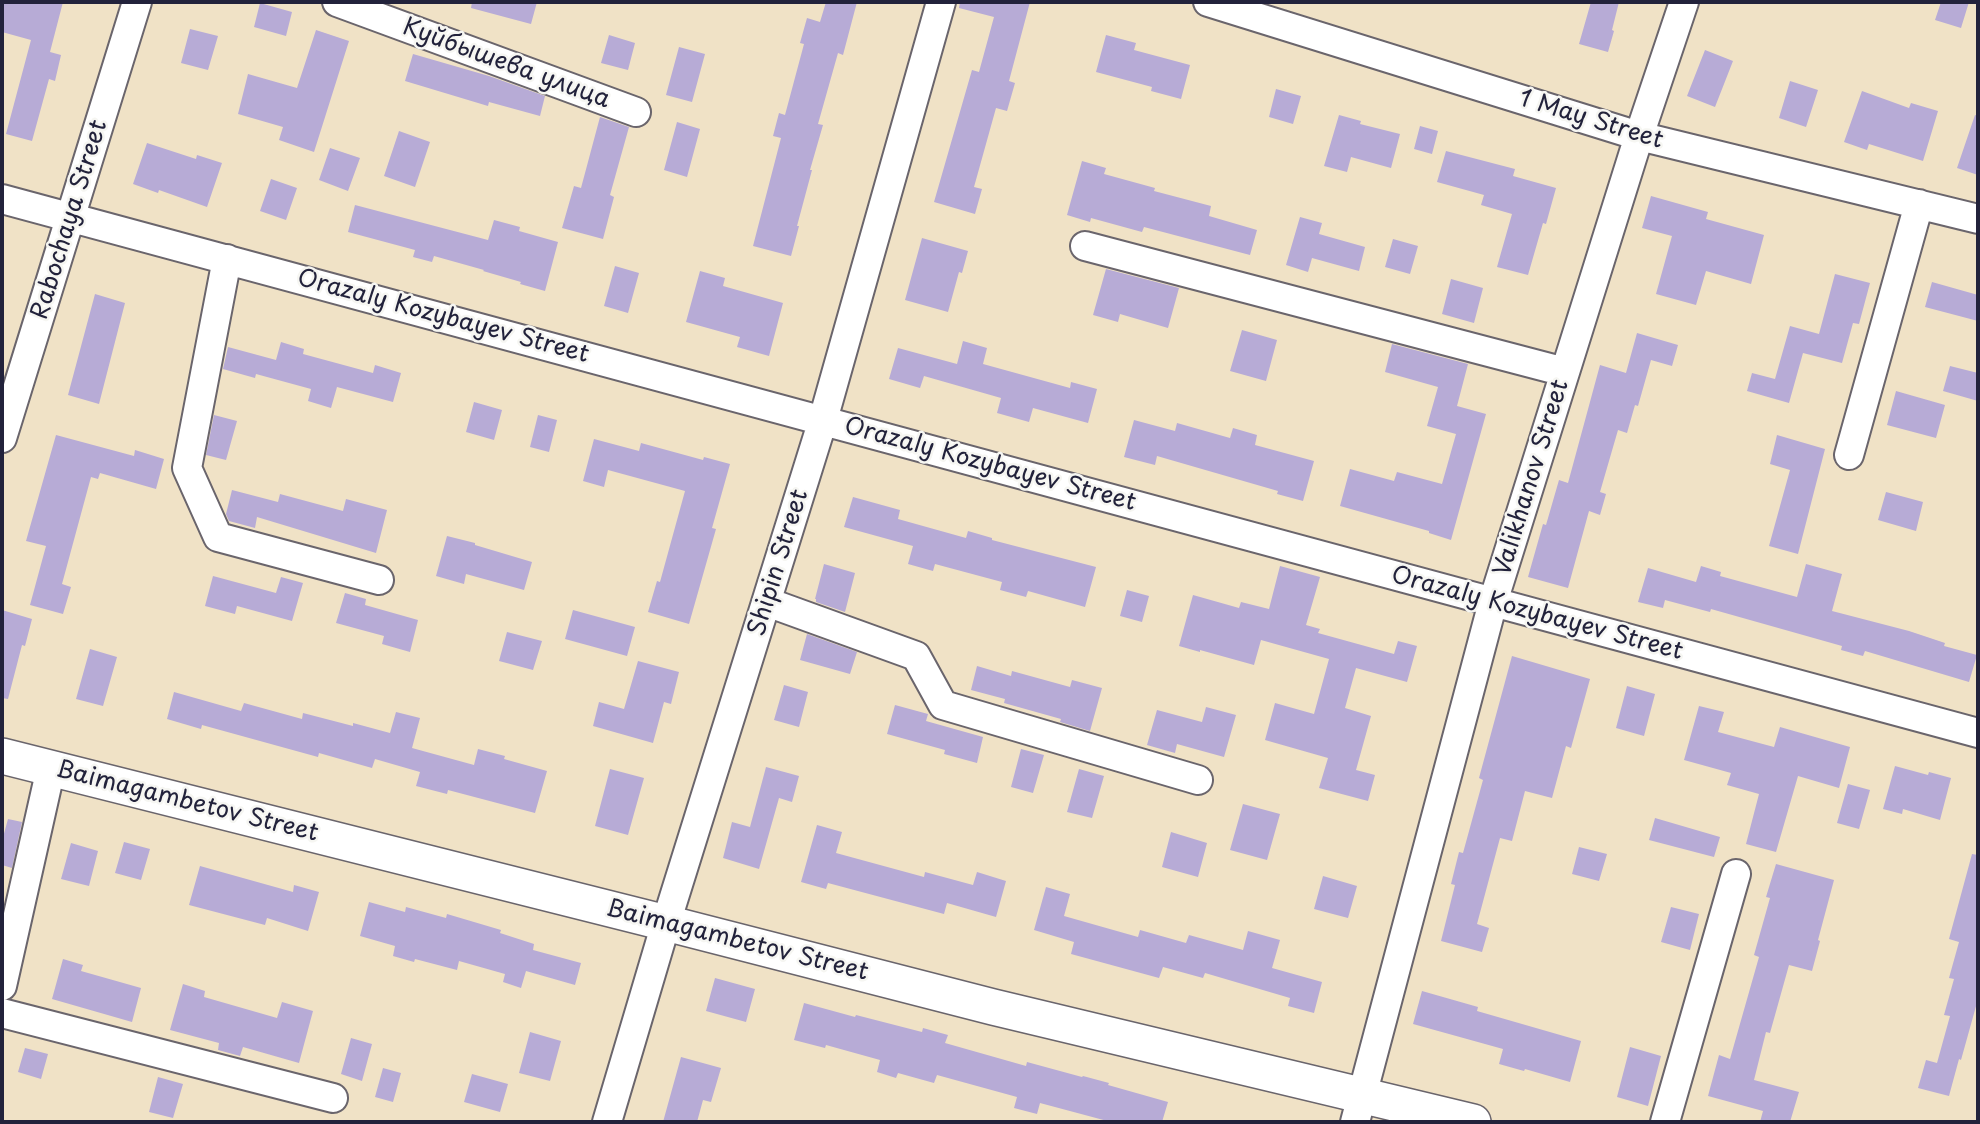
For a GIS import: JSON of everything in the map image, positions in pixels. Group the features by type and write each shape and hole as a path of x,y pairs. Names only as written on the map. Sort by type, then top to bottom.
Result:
{"main road":[{"name":"Baimagambetov Street","path":"2,756 993,1007 1358,1108 1473,1122"}],"street":[{"name":"Rabochaya Street","path":"2,438 137,2"},
{"name":"Куйбышева улица","path":"337,2 636,112"},
{"name":"Shipin Street","path":"607,1122 666,923 823,420 941,2"},
{"name":"1 May Street","path":"1208,2 1639,136 1978,219"},
{"name":"Valikhanov Street","path":"1358,1108 1493,602 1639,136 1684,2"},
{"name":"Orazaly Kozybayev Street","path":"2,199 1978,733"},
{"path":"1849,454 1920,204"},
{"path":"1085,246 1565,372"},
{"path":"228,259 187,468 219,537 379,580"},
{"path":"767,602 916,656 943,705 1198,780"},
{"path":"2,986 51,768"},
{"path":"1665,1122 1736,874"},
{"path":"2,1013 333,1098"}],"building":[{"path":"2,2 63,2 50,52 61,55 55,81 49,79 32,141 6,134 31,40 2,32"},
{"path":"472,2 537,2 531,24 471,8"},
{"path":"826,2 857,2 843,55 838,53 818,124 823,125 791,256 753,246 781,138 773,136 779,113 785,115 804,44 800,43 807,18 820,22"},
{"path":"960,2 1030,2 1009,81 1015,83 1007,111 996,108 974,187 982,189 975,214 934,202 972,70 979,72 994,17 959,8"},
{"path":"1591,2 1619,2 1608,52 1579,44"},
{"path":"1941,2 1969,2 1961,28 1935,20"},
{"path":"260,3 292,12 286,36 254,27"},
{"path":"190,29 218,36 208,70 181,63"},
{"path":"316,30 349,41 314,152 279,140 283,127 238,114 248,74 297,88"},
{"path":"609,35 635,43 628,70 601,63"},
{"path":"1106,35 1136,43 1134,50 1190,65 1181,99 1151,91 1152,87 1096,72"},
{"path":"679,47 705,54 692,102 666,95"},
{"path":"1705,50 1733,61 1715,107 1687,96"},
{"path":"413,54 545,96 540,116 489,102 488,106 405,81"},
{"path":"1790,81 1818,90 1806,127 1779,118"},
{"path":"1276,89 1301,96 1293,124 1269,117"},
{"path":"1862,91 1909,108 1911,103 1938,111 1923,161 1869,144 1867,150 1844,142"},
{"path":"1339,115 1361,121 1360,124 1400,134 1391,168 1351,157 1347,172 1324,166"},
{"path":"1975,115 1978,116 1978,175 1957,168"},
{"path":"600,117 629,127 610,195 614,197 603,239 562,228 574,186 581,188"},
{"path":"677,122 700,129 687,177 664,170"},
{"path":"1420,126 1438,131 1432,154 1414,149"},
{"path":"399,131 430,142 415,187 384,176"},
{"path":"147,143 196,159 197,155 222,163 207,207 133,184"},
{"path":"330,148 360,158 348,191 319,180"},
{"path":"1446,151 1515,169 1513,176 1556,188 1528,275 1497,267 1512,214 1481,205 1484,195 1437,182"},
{"path":"1082,161 1106,168 1104,174 1211,206 1209,216 1257,230 1250,255 1144,227 1142,232 1091,218 1090,222 1067,215"},
{"path":"271,179 297,188 286,220 260,211"},
{"path":"1651,196 1708,212 1706,219 1764,235 1751,284 1706,271 1696,305 1656,294 1672,236 1642,228"},
{"path":"355,205 488,240 494,220 520,227 519,231 558,242 545,291 434,256 432,262 413,257 415,250 348,232"},
{"path":"1300,217 1322,223 1319,234 1365,247 1359,271 1312,258 1308,272 1286,265"},
{"path":"922,238 968,251 948,312 905,300"},
{"path":"1393,239 1418,246 1410,274 1385,267"},
{"path":"615,266 639,273 628,313 604,306"},
{"path":"1106,269 1179,288 1168,328 1120,314 1118,322 1093,315"},
{"path":"700,271 725,278 723,286 783,303 769,356 737,347 740,337 686,322"},
{"path":"1835,274 1870,283 1859,324 1853,323 1842,363 1803,353 1789,403 1747,391 1752,373 1775,379 1790,326 1819,334"},
{"path":"1451,279 1483,288 1474,323 1442,314"},
{"path":"1932,282 1978,295 1978,321 1925,307"},
{"path":"95,294 125,303 99,404 68,395"},
{"path":"1242,330 1277,340 1266,381 1230,371"},
{"path":"1637,333 1678,345 1672,366 1651,360 1627,433 1618,430 1600,492 1606,494 1600,515 1589,511 1568,588 1528,577 1559,480 1568,483 1600,365 1626,373"},
{"path":"963,341 987,348 983,364 1070,388 1071,382 1097,389 1088,423 1033,408 1029,422 997,413 1001,398 924,376 920,388 889,379 898,348 957,364"},
{"path":"281,342 304,349 303,354 373,373 375,365 401,373 393,402 337,387 331,408 308,401 311,389 256,374 255,378 223,369 228,347 276,360"},
{"path":"1392,344 1468,364 1457,406 1486,414 1451,540 1429,531 1340,506 1350,469 1394,481 1397,472 1442,484 1456,434 1427,426 1438,387 1385,372"},
{"path":"1950,366 1978,373 1978,401 1943,391"},
{"path":"1896,391 1945,405 1936,438 1887,425"},
{"path":"474,402 502,410 494,440 466,432"},
{"path":"214,415 237,421 226,460 206,455"},
{"path":"538,415 557,420 549,452 530,447"},
{"path":"1134,420 1175,431 1177,423 1230,438 1233,428 1257,435 1255,445 1314,461 1303,501 1277,494 1278,491 1157,456 1155,465 1124,457"},
{"path":"56,435 134,456 135,450 164,459 156,489 100,473 98,479 91,477 62,584 71,587 63,614 30,605 46,546 26,541"},
{"path":"1777,435 1825,449 1798,554 1769,546 1790,470 1770,464"},
{"path":"594,439 639,451 641,443 703,460 704,457 730,464 712,528 716,529 689,624 648,612 657,581 660,582 685,491 608,470 604,487 583,481"},
{"path":"232,490 278,502 280,494 343,511 346,499 387,510 376,553 257,517 255,528 229,521 226,514"},
{"path":"1886,492 1923,502 1916,531 1878,520"},
{"path":"853,497 900,510 898,519 966,538 968,531 992,540 1096,567 1085,607 1028,591 1026,597 1000,590 1002,582 935,564 933,571 908,564 913,546 844,527"},
{"path":"447,536 532,562 524,590 466,574 464,584 436,576"},
{"path":"824,564 855,573 845,612 816,602"},
{"path":"1806,564 1842,574 1832,611 1909,631 1945,643 1944,646 1977,655 1969,682 1865,651 1863,656 1841,650 1842,646 1711,609 1710,612 1665,600 1663,608 1638,602 1648,568 1696,582 1701,566 1721,572 1720,576 1797,597"},
{"path":"1280,566 1320,577 1306,625 1320,629 1318,633 1394,654 1398,641 1417,646 1407,682 1356,668 1345,708 1371,716 1356,770 1375,775 1368,801 1319,788 1328,758 1265,740 1275,703 1314,714 1329,659 1261,640 1254,665 1179,646 1193,595 1239,608 1241,602 1269,609"},
{"path":"213,576 276,593 281,577 303,583 292,621 237,606 235,614 205,606"},
{"path":"1127,590 1149,596 1142,622 1120,616"},
{"path":"345,593 366,599 365,605 418,620 410,652 382,644 384,636 336,623"},
{"path":"2,610 32,619 25,646 22,645 8,699 2,698"},
{"path":"573,610 635,627 627,656 565,639"},
{"path":"507,632 542,641 533,670 499,661"},
{"path":"807,634 857,652 850,674 800,660"},
{"path":"90,649 117,657 103,706 76,699"},
{"path":"1512,656 1590,679 1571,748 1566,746 1552,798 1525,791 1512,841 1500,838 1477,924 1489,928 1482,952 1441,941 1455,885 1451,884 1459,852 1463,853 1483,780 1479,778"},
{"path":"638,661 679,672 671,704 664,702 653,743 593,726 599,702 624,709"},
{"path":"977,666 1011,676 1012,671 1070,687 1072,680 1102,688 1090,731 1060,722 1061,719 1004,703 1005,699 971,690"},
{"path":"784,685 808,692 799,727 774,720"},
{"path":"1627,686 1655,694 1644,736 1616,728"},
{"path":"174,692 241,711 244,703 302,719 303,713 390,733 396,712 420,718 412,748 474,765 478,749 547,771 535,813 448,790 447,794 416,786 420,772 375,759 372,768 319,753 318,757 202,725 201,729 167,719"},
{"path":"895,705 928,714 926,721 983,737 977,763 944,754 945,750 887,734"},
{"path":"1699,706 1724,712 1718,732 1774,747 1780,727 1850,747 1839,788 1798,776 1776,852 1746,844 1759,794 1727,785 1731,773 1684,760"},
{"path":"1206,707 1236,715 1224,757 1177,744 1175,753 1147,745 1157,710 1202,722"},
{"path":"1021,749 1044,755 1033,793 1011,787"},
{"path":"1895,766 1951,778 1940,820 1903,809 1902,814 1883,809"},
{"path":"766,767 799,776 792,802 779,798 759,869 723,858 732,822 750,827"},
{"path":"610,769 644,778 628,835 595,826"},
{"path":"1079,769 1104,776 1092,818 1067,812"},
{"path":"1848,784 1870,790 1859,829 1837,823"},
{"path":"1243,804 1280,814 1267,860 1230,850"},
{"path":"1655,818 1720,837 1714,857 1649,840"},
{"path":"8,819 22,822 12,868 2,865 2,841"},
{"path":"817,825 842,832 836,853 924,877 925,872 973,885 977,872 1006,881 996,917 947,903 944,914 828,883 826,889 801,882"},
{"path":"1171,832 1207,843 1198,877 1162,867"},
{"path":"124,842 150,849 141,880 115,873"},
{"path":"71,843 98,851 89,886 61,879"},
{"path":"1579,847 1607,854 1599,881 1572,874"},
{"path":"1972,854 1978,855 1978,999 1949,1096 1918,1088 1926,1060 1937,1063 1950,1016 1944,1015 1954,979 1949,978 1959,942 1949,939"},
{"path":"1776,864 1834,880 1812,971 1789,965 1770,1033 1766,1032 1754,1080 1799,1092 1790,1122 1760,1122 1763,1111 1708,1096 1719,1055 1730,1059 1759,957 1754,955 1770,898 1766,897"},
{"path":"200,866 293,892 294,885 319,892 308,931 267,918 265,925 189,905"},
{"path":"1323,876 1357,886 1348,918 1314,909"},
{"path":"1046,887 1070,894 1064,916 1138,937 1140,930 1186,943 1189,935 1243,950 1248,931 1280,940 1272,968 1322,982 1314,1013 1288,1006 1290,998 1205,973 1203,978 1163,967 1159,978 1071,954 1074,942 1034,930"},
{"path":"369,902 405,912 406,907 446,918 447,914 501,930 500,933 534,944 533,950 581,963 575,985 526,971 521,988 503,982 505,974 459,961 457,970 393,956 395,946 360,936"},
{"path":"1671,907 1699,914 1690,950 1661,942"},
{"path":"63,959 83,965 81,971 141,988 132,1022 52,999"},
{"path":"715,978 755,989 746,1022 706,1011"},
{"path":"183,984 205,991 204,997 277,1018 282,1002 313,1011 299,1063 243,1047 240,1056 218,1050 219,1043 170,1030"},
{"path":"1422,991 1478,1007 1477,1011 1581,1041 1570,1082 1499,1064 1503,1049 1413,1024"},
{"path":"804,1003 922,1032 923,1028 948,1035 945,1043 1026,1066 1027,1062 1083,1076 1168,1102 1162,1122 1111,1122 1040,1103 1037,1114 1014,1108 1017,1097 937,1075 934,1083 898,1073 896,1078 877,1072 880,1060 826,1045 825,1048 794,1040"},
{"path":"530,1032 561,1041 550,1081 519,1073"},
{"path":"351,1038 372,1044 362,1081 341,1074"},
{"path":"1630,1047 1661,1056 1648,1106 1617,1097"},
{"path":"25,1048 48,1054 41,1079 18,1072"},
{"path":"681,1057 721,1068 711,1102 703,1100 697,1122 663,1122"},
{"path":"383,1068 401,1073 393,1102 375,1097"},
{"path":"472,1074 508,1084 500,1112 464,1102"},
{"path":"158,1077 183,1084 173,1118 149,1112"}]}
